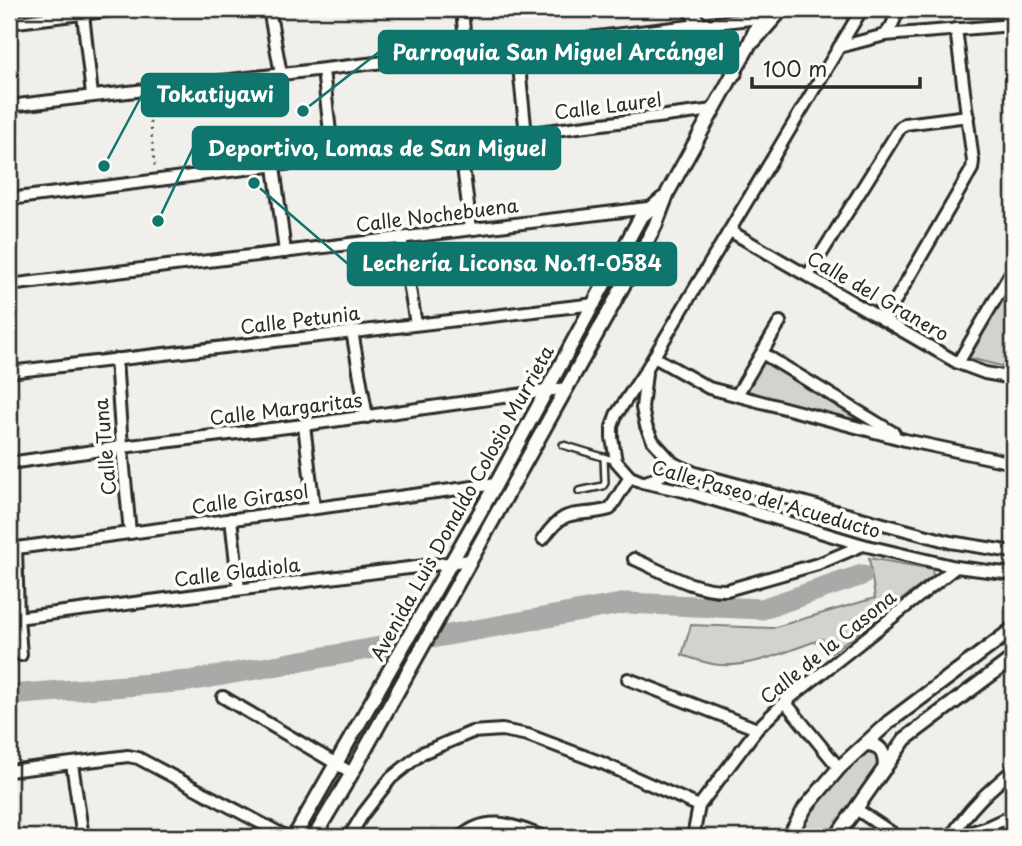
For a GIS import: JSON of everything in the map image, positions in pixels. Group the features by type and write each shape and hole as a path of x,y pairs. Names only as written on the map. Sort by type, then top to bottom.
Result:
{"street":[{"path":"9,23 34,14 83,14 121,9"},
{"path":"269,9 281,74"},
{"path":"462,9 466,53"},
{"path":"689,9 735,73"},
{"name":"Calle Paseo del Acueducto","path":"862,9 654,357 616,415 612,427 616,461 629,477 642,482 863,545 956,567 1013,574"},
{"path":"885,35 899,9"},
{"path":"9,106 701,26 778,12"},
{"name":"Avenida Luis Donaldo Colosio Murrieta","path":"747,49 778,12"},
{"path":"83,14 92,95"},
{"name":"Avenida Luis Donaldo Colosio Murrieta","path":"294,837 496,485 640,218 658,206 668,192 735,73 762,14"},
{"path":"839,47 885,35 1013,25"},
{"path":"884,320 972,169 956,29"},
{"path":"517,47 526,135"},
{"path":"323,70 333,159"},
{"name":"Calle Laurel","path":"9,199 713,110"},
{"path":"808,275 900,128 905,124 968,116"},
{"path":"460,143 471,229"},
{"path":"274,166 285,251"},
{"name":"Avenida Luis Donaldo Colosio Murrieta","path":"314,837 567,388 654,226 658,206"},
{"name":"Calle Nochebuena","path":"9,285 658,206"},
{"name":"Calle del Granero","path":"730,231 958,363 985,373 1013,378"},
{"path":"401,237 416,324"},
{"path":"958,363 1013,269"},
{"name":"Calle Petunia","path":"9,371 595,304"},
{"path":"737,395 779,322"},
{"path":"352,331 367,417"},
{"path":"762,354 905,440"},
{"path":"654,357 709,388 905,440 1013,463"},
{"name":"Calle Tuna","path":"116,359 130,533"},
{"name":"Calle Paseo del Acueducto","path":"646,370 642,408 646,426 653,441 673,463 695,473 950,542 1013,552"},
{"name":"Calle Margaritas","path":"9,463 567,388"},
{"path":"304,425 314,508"},
{"path":"642,482 662,476 673,463"},
{"path":"542,539 552,525 569,514 610,509 629,477"},
{"name":"Calle Girasol","path":"12,549 496,485"},
{"path":"231,519 239,589"},
{"path":"635,559 701,588 727,590 818,564 863,545"},
{"path":"12,549 13,618 21,655"},
{"name":"Calle Gladiola","path":"13,618 471,561"},
{"name":"Calle de la Casona","path":"693,837 699,806 757,729 785,702 956,567"},
{"path":"420,616 435,621"},
{"path":"789,837 805,808 839,768 889,722 1013,629"},
{"path":"836,837 905,739 1013,657"},
{"path":"628,679 757,729"},
{"path":"223,697 352,773"},
{"path":"785,702 839,768"},
{"path":"349,837 391,778 422,754 472,732 502,730 528,735 602,762 699,806"},
{"path":"866,744 876,745 883,752 885,768"},
{"path":"9,772 138,758 287,837"},
{"path":"72,764 83,837"},
{"path":"953,837 971,808 1013,770"},
{"path":"856,809 898,837"},
{"path":"953,837 1013,816"},
{"path":"461,837 471,829 495,823 510,824 544,837"}],"lane":[{"path":"563,446 616,461"},
{"path":"579,491 605,483 604,457"}],"path":[{"path":"147,89 157,181"}],"shaded area":[{"path":"1013,282 1013,369 969,358"},
{"path":"764,356 889,433 741,394"},
{"path":"869,558 932,569 933,576 832,652 822,639 772,657 733,665 710,664 682,655 691,625 772,628 875,598"},
{"path":"868,749 877,752 881,767 832,837 793,837 811,805 844,768"}],"waterway":[{"path":"437,637 626,603 762,609 862,575"},
{"path":"9,695 189,681 414,641"}],"place":[{"name":"Parroquia San Miguel Arcángel","path":"303,111"},
{"name":"Tokatiyawi","path":"104,166"},
{"name":"Lechería Liconsa No.11-0584","path":"254,183"},
{"name":"Deportivo, Lomas de San Miguel","path":"158,221"}]}
